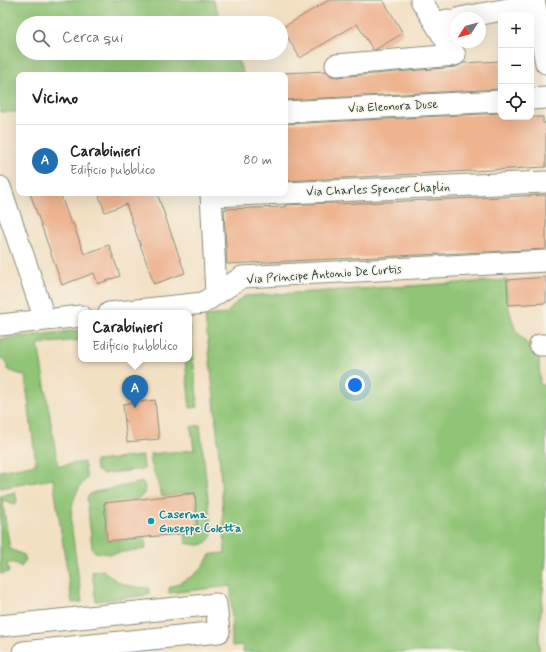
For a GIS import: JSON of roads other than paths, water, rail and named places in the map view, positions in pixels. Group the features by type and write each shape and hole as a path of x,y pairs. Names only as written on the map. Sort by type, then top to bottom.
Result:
{"street":[{"path":"336,65 455,55 421,0"},
{"path":"486,12 534,2 546,64"},
{"path":"435,23 450,20"},
{"path":"534,99 546,98"},
{"name":"Via Eleonora Duse","path":"288,112 498,101"},
{"name":"Via Charles Spencer Chaplin","path":"288,192 546,182"},
{"path":"0,186 45,320"},
{"path":"211,196 216,294"},
{"name":"Via Principe Antonio De Curtis","path":"137,310 203,303 242,277 546,261"},
{"path":"0,325 78,316"},
{"path":"0,626 216,604 219,632 23,652"},
{"path":"158,610 159,638"}],"place":[{"name":"Carabinieri","path":"135,408"},
{"name":"Caserma Giuseppe Coletta","path":"151,521"}]}
